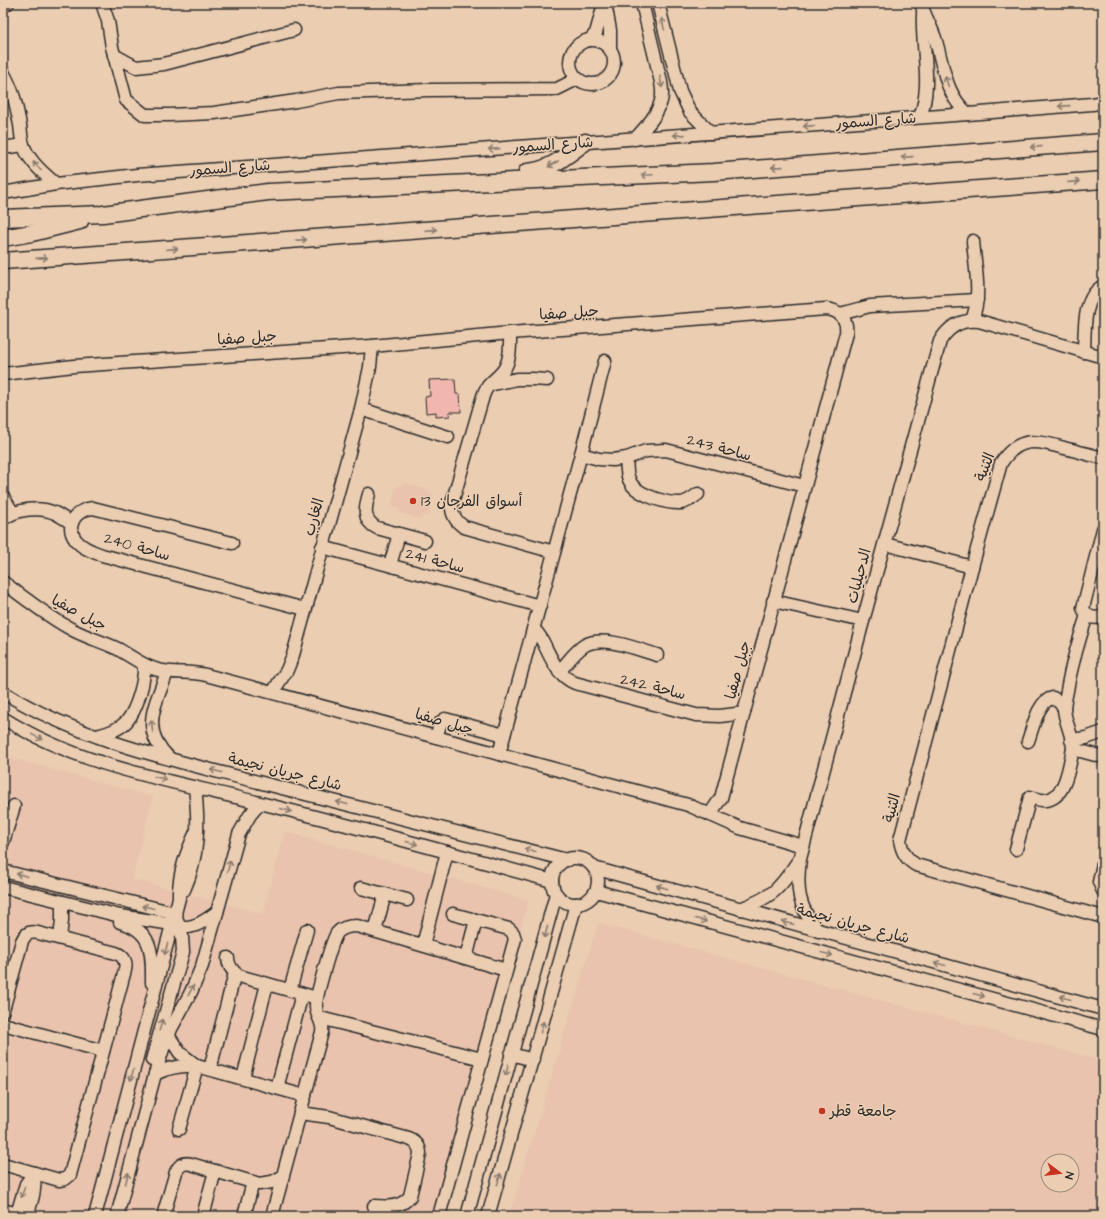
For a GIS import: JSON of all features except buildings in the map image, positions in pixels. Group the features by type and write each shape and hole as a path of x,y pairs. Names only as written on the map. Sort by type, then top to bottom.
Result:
{"main road":[{"name":"شارع السمور","path":"3,218 102,214 268,192 714,172 1102,141"},
{"path":"396,186 407,182 430,178 535,172 550,167 585,142"},
{"path":"3,261 1103,180"},
{"path":"3,238 56,228 102,214"}],"street":[{"path":"3,6 8,3"},
{"path":"102,3 108,21 114,55 126,100 145,115 214,112 296,101 339,93 429,90 557,89 574,74"},
{"path":"604,3 610,30 610,48 615,60 612,74 602,83 589,85 574,74 571,56 578,45 590,40 596,33 604,3"},
{"path":"635,139 650,123 661,102 662,93 655,55 642,3"},
{"path":"658,3 680,91 690,112 711,133"},
{"path":"922,7 932,30 952,95 956,102 968,114"},
{"path":"920,117 926,98 927,87 922,7"},
{"path":"114,55 136,67 164,64 294,30"},
{"path":"590,40 601,41 610,48"},
{"path":"925,54 938,51"},
{"path":"655,55 670,52"},
{"path":"3,72 12,88 23,145 29,157 47,177 56,184"},
{"path":"3,100 11,100 16,103"},
{"name":"شارع السمور","path":"3,193 56,184 137,175 968,114 1103,102"},
{"path":"3,148 23,145"},
{"path":"973,241 977,300 972,320 1103,357"},
{"path":"1084,352 1089,306 1096,290 1103,286"},
{"path":"840,314 870,306 977,300"},
{"name":"جبل صفيا","path":"3,374 74,366 372,346 510,333 826,309 836,311 840,314 845,323 846,333 721,798 710,814"},
{"name":"الدحيليات","path":"818,931 807,916 799,898 797,879 803,846 940,341 953,326 972,320"},
{"path":"510,333 509,357 507,364 499,375 488,385 483,396 452,504 453,515 455,520 464,527 554,552"},
{"name":"الغارب","path":"274,692 290,663 361,409 370,367 372,346"},
{"path":"499,754 605,361"},
{"path":"488,385 517,379 547,380"},
{"path":"361,409 448,437"},
{"name":"الثنية","path":"1103,458 1040,441 1024,443 1011,450 1001,463 901,834 901,847 907,858 916,865 1103,916"},
{"name":"ساحة 243","path":"581,454 606,460 627,458 646,451 666,450 804,486"},
{"path":"627,458 627,472 629,478 637,490 643,494 676,503 688,501 698,494"},
{"path":"369,494 365,509 369,523 377,528 426,540"},
{"path":"3,497 8,516 27,510 46,511 54,513 72,523"},
{"name":"ساحة 240","path":"232,543 93,508 88,508 78,513 72,523 72,534 75,539 90,550 102,555 305,609"},
{"path":"1103,529 1099,557 1083,603 1083,608 1087,615 1095,618 1103,616"},
{"path":"390,565 399,534"},
{"path":"885,544 972,567"},
{"name":"ساحة 241","path":"322,547 540,606"},
{"name":"جبل صفيا","path":"3,582 29,603 58,622 88,637 118,649 144,665 167,672 197,673 274,692 688,805 740,828 803,846"},
{"path":"773,601 863,621"},
{"path":"1016,849 1030,797 1045,800 1050,799 1059,794 1064,785 1072,744 1064,708 1076,647 1087,615"},
{"name":"ساحة 242","path":"533,629 540,636 559,672 575,684 685,712 714,716 744,713"},
{"path":"559,672 580,649 597,641 609,642 657,655"},
{"path":"97,736 114,730 126,721 132,713 142,684 144,665"},
{"path":"167,672 153,711 151,725 157,745 170,759"},
{"name":"شارع جريان نجيمة","path":"3,692 41,712 97,736 134,749 568,860"},
{"path":"1028,741 1040,706 1048,699 1053,698 1064,708"},
{"path":"3,718 29,733 72,752 111,765 448,852 552,881"},
{"path":"436,737 440,722 445,719 504,734"},
{"path":"1072,744 1103,732"},
{"path":"1072,744 1103,757"},
{"path":"95,1216 151,1003 176,922 179,898 186,885 192,867 196,848 198,815 195,787"},
{"path":"117,1216 155,1074 168,1035 197,979 206,953 239,834 250,815 260,803"},
{"path":"3,842 14,806"},
{"path":"423,945 448,852"},
{"path":"580,858 594,868 598,879 596,891 588,900 576,904 565,902 556,894 552,881 557,868 568,860 580,858"},
{"name":"الدحيليات","path":"740,909 763,900 775,892 785,882 800,859"},
{"path":"1103,864 1098,882 1103,891"},
{"name":"شارع جريان نجيمة","path":"594,868 1103,1009"},
{"path":"3,871 176,922 188,927 204,922 217,912"},
{"path":"3,887 120,916 176,922"},
{"path":"361,888 407,900"},
{"path":"596,891 1103,1029"},
{"path":"375,931 385,894"},
{"path":"556,894 468,1212 489,1214 576,904"},
{"path":"60,938 62,902"},
{"path":"82,907 102,917 135,927 146,937 152,959 151,1003"},
{"path":"438,1216 514,940 514,933 506,928 453,914"},
{"path":"466,958 476,920"},
{"path":"151,1091 150,1078 153,1051 182,959 183,944 176,922"},
{"path":"272,1216 322,1032 322,1025 316,1009 317,998 332,943 337,934 341,930 352,926 357,926 506,970"},
{"path":"290,990 307,930"},
{"path":"3,1010 24,937 30,933 34,932 60,938 120,954 125,960 125,970 70,1174 65,1179 59,1180 3,1164"},
{"path":"228,958 229,966 235,973 317,998"},
{"path":"210,1069 235,973"},
{"path":"243,1078 267,984"},
{"path":"276,1088 302,994"},
{"path":"320,1018 482,1059"},
{"path":"3,1024 104,1051"},
{"path":"168,1035 180,1053 197,1066"},
{"path":"511,1054 533,1060"},
{"path":"155,1074 175,1066 197,1066 305,1096"},
{"path":"179,1129 197,1066"},
{"path":"300,1112 329,1117 409,1139 416,1143 420,1150 420,1154 408,1199 402,1204 398,1205 374,1206"},
{"path":"163,1216 176,1172 180,1166 187,1163 253,1182 266,1184 282,1177"},
{"path":"203,1216 215,1171"},
{"path":"3,1210 23,1215 26,1184 34,1173"},
{"path":"244,1216 253,1182"}],"shaded area":[{"name":"أسواق الفرجان 13","path":"404,483 429,490 428,493 434,495 428,517 422,515 421,519 398,512 399,508 391,506 397,485 403,486"},
{"path":"3,756 153,797 132,879 263,914 285,832 528,900 444,1216 3,1216"},
{"name":"جامعة قطر","path":"598,923 1103,1061 1103,1216 509,1216"}],"place":[{"name":"أسواق الفرجان 13","path":"413,501"},
{"name":"جامعة قطر","path":"822,1111"}]}
